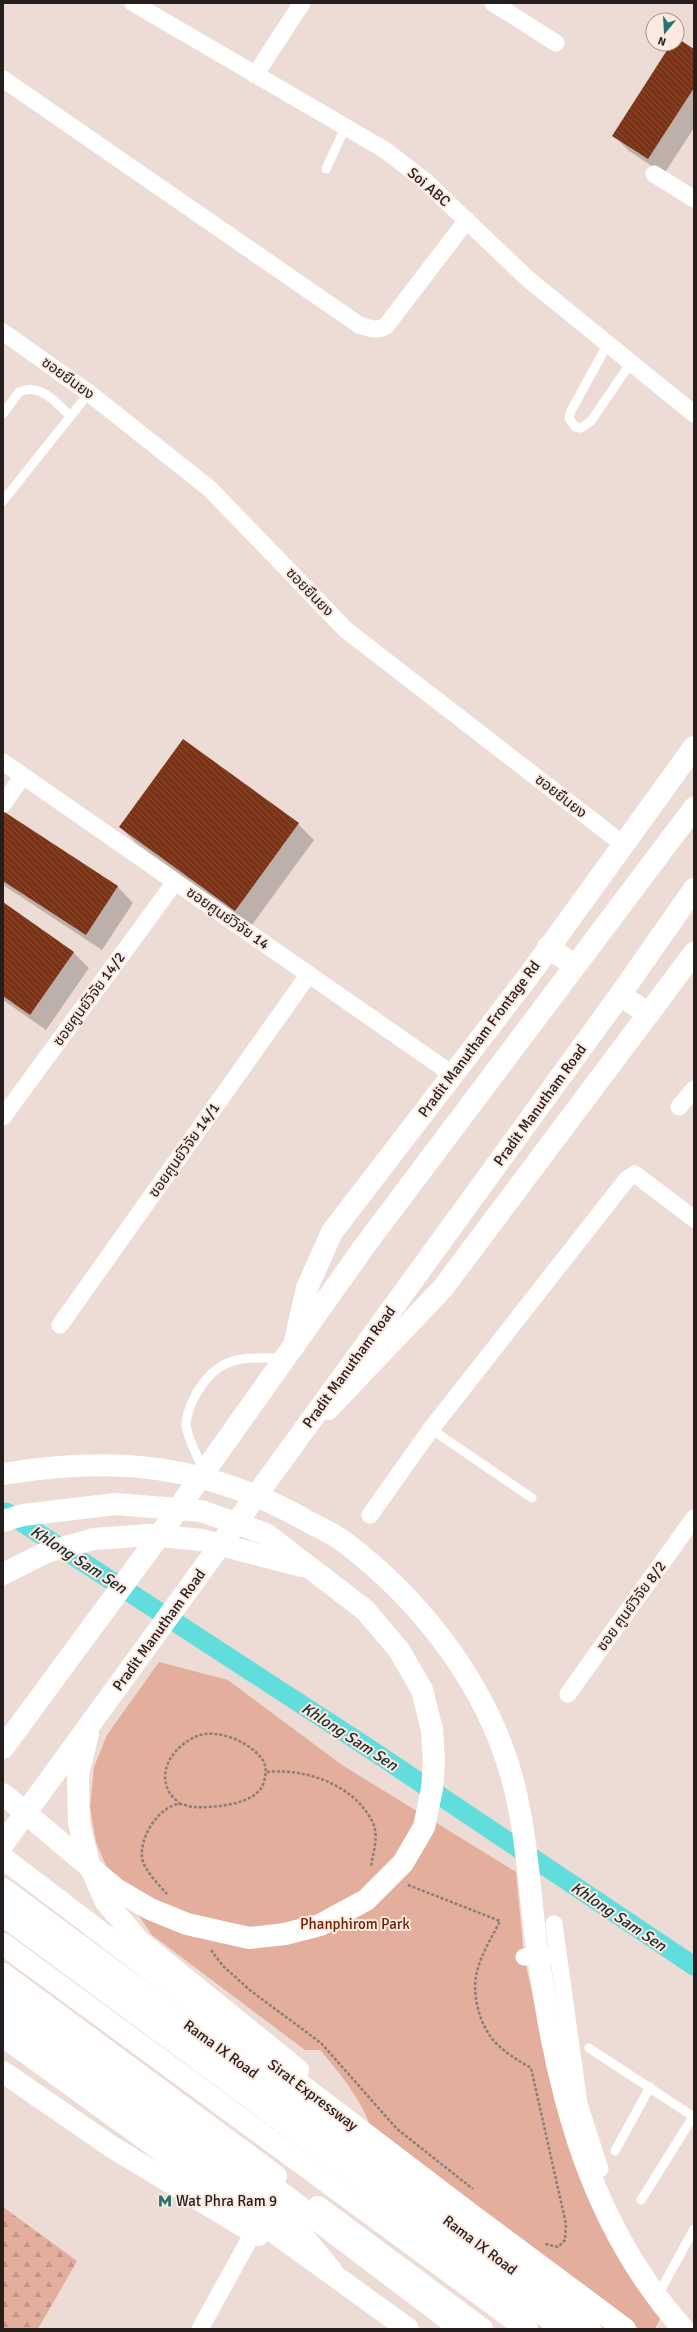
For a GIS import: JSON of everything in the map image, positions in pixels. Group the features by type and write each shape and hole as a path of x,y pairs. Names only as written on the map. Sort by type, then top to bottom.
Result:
{"main road":[{"name":"Pradit Manutham Frontage Rd","path":"289,1352 307,1288 332,1232 548,947 624,845 694,747"},
{"path":"3,1748 151,1547 366,1244 694,808"},
{"name":"Pradit Manutham Road","path":"3,1844 620,995 694,890"},
{"path":"548,947 575,966"},
{"path":"291,1447 443,1288 694,953"},
{"path":"620,995 649,1014"},
{"path":"3,1474 27,1470 99,1464 157,1468 211,1478 275,1502 346,1542 408,1598 449,1648 487,1709 506,1758 520,1813 540,1972 552,2048 567,2111 586,2164 613,2227 640,2272 683,2329"},
{"path":"3,1521 23,1515 116,1504 201,1511 266,1534 365,1610 399,1650 422,1690 432,1730 434,1762 432,1789 424,1826 403,1863 366,1900 320,1925 284,1934 249,1938 187,1924 150,1909 116,1889 3,1794"},
{"path":"3,1574 47,1552 94,1539 149,1535 202,1540 314,1570"},
{"path":"91,1724 78,1775 79,1823 89,1864 106,1902 139,1941 291,2064 318,2090 328,2111 332,2132"},
{"name":"Sirat Expressway","path":"3,1858 368,2136 625,2329"},
{"name":"Rama IX Road","path":"3,1889 208,2039 590,2329"},
{"name":"Rama IX Road","path":"3,1915 563,2329"},
{"path":"3,1944 527,2329"},
{"path":"3,1974 482,2329"},
{"path":"3,1992 284,2195 461,2329"},
{"path":"3,2012 269,2204 317,2251 359,2303 394,2329"},
{"path":"3,2036 408,2329"},
{"path":"165,2094 164,2068 170,2054 184,2043 208,2039"},
{"path":"3,2072 112,2147 168,2182 338,2278"},
{"path":"143,2113 198,2118"}],"street":[{"name":"Soi ABC","path":"133,3 385,150 425,181 528,279 630,364 694,414"},
{"path":"255,75 302,3"},
{"path":"493,3 556,43"},
{"path":"3,79 359,324 374,330 380,330 386,326 467,220"},
{"path":"654,174 694,199"},
{"name":"ซอยยืนยง","path":"3,332 89,393 210,489 346,630 624,845"},
{"name":"ซอยศูนย์วิจัย 14","path":"3,762 452,1074"},
{"path":"3,804 23,776"},
{"name":"ซอยศูนย์วิจัย 14/2","path":"3,1117 175,882"},
{"name":"ซอยศูนย์วิจัย 14/1","path":"60,1325 309,974"},
{"path":"679,1107 694,1089"},
{"path":"370,1515 431,1429 631,1175 635,1174 694,1219"},
{"name":"ซอย ศูนย์วิจัย 8/2","path":"568,1694 694,1518"},
{"path":"554,1924 557,1956 579,2104 593,2152 634,2250 658,2295 688,2329"},
{"path":"524,1957 557,1956"},
{"path":"200,2329 269,2204"}],"lane":[{"path":"326,169 346,128"},
{"path":"607,345 571,411 569,418 576,427 581,428 590,422 630,364"},
{"path":"3,414 19,392 32,389 46,394 70,416"},
{"path":"3,501 89,393"},
{"path":"204,1472 186,1425 190,1405 202,1383 223,1363 244,1357 289,1352"},
{"path":"431,1429 532,1498"},
{"path":"589,2048 694,2117 641,2200"},
{"path":"615,2151 650,2088"},
{"path":"658,2295 694,2229"}],"path":[{"path":"169,1895 154,1881 141,1858 144,1840 152,1825 167,1809 180,1804 209,1808 237,1803 251,1797 263,1786 267,1772 262,1759 249,1747 234,1739 216,1734 198,1736 177,1750 167,1762 164,1777 168,1792 180,1804"},
{"path":"267,1772 286,1770 307,1775 347,1791 374,1824 375,1842 370,1870"},
{"path":"406,1884 500,1921 476,1972 475,1998 482,2021 495,2042 512,2057 532,2068 566,2224 565,2240 558,2247 545,2244 538,2239"},
{"path":"209,1948 223,1966 251,1991 321,2043 397,2129 477,2191"}],"green space":[{"name":"Phanphirom Park","path":"159,1662 228,1680 342,1765 516,1872 524,1957 548,2061 661,2317 655,2329 640,2329 608,2313 373,2134 358,2100 344,2079 320,2050 305,2050 152,1935 107,1868 96,1842 90,1807 94,1767 107,1735"},
{"path":"3,2207 77,2261 38,2329 3,2329"}],"building":[{"path":"685,43 694,49 694,88 648,159 612,136 666,52 685,52"},
{"path":"183,739 299,823 235,911 119,827"},
{"path":"3,811 118,886 86,935 3,881"},
{"path":"3,902 74,952 30,1015 3,996"}],"waterway":[{"name":"Khlong Sam Sen","path":"6,1512 373,1751 694,1966"}],"place":[{"name":"Wat Phra Ram 9","path":"165,2201"}]}
